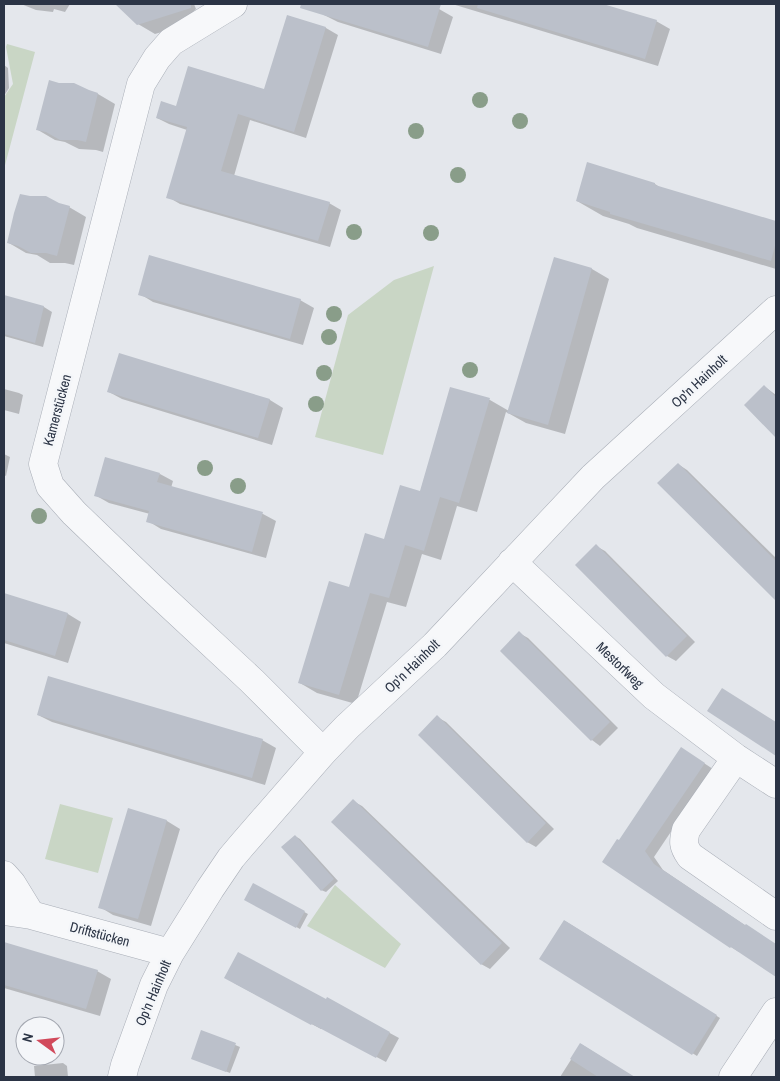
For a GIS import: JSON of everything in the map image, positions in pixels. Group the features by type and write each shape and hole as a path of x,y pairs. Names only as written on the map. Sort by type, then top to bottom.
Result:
{"street":[{"name":"Kamerstücken","path":"232,4 171,42 157,58 142,84 43,464 50,486 74,513 252,681 323,752"},
{"name":"Op'n Hainholt","path":"122,1077 154,985 170,953 230,858 323,752 435,645 593,477 776,310"},
{"name":"Mestorfweg","path":"512,562 654,696 736,758 776,784"},
{"path":"736,758 686,830 683,839 685,848 690,856 776,916"},
{"path":"4,875 12,884 31,915"},
{"name":"Driftstücken","path":"4,911 31,915 170,953"},
{"path":"733,1077 776,1012"}],"green space":[{"path":"7,44 35,52 4,169 4,97 13,84"},
{"path":"434,266 383,455 315,437 348,315 394,280"},
{"path":"60,804 113,818 98,873 45,859"},
{"path":"335,885 401,944 385,968 307,926"}],"building":[{"path":"115,4 191,4 191,8 137,25"},
{"path":"301,4 441,4 428,47 300,8"},
{"path":"478,4 603,4 657,20 645,59 477,8"},
{"path":"287,15 326,27 294,132 238,114 221,171 330,202 318,241 166,198 187,127 156,118 161,101 176,106 188,66 264,89"},
{"path":"49,80 59,83 74,83 98,93 86,142 60,140 46,132 36,130"},
{"path":"587,162 655,183 655,185 776,221 776,242 771,261 610,214 610,212 576,201"},
{"path":"20,194 46,196 70,206 57,256 46,253 31,253 7,243"},
{"path":"149,255 301,299 290,339 138,295"},
{"path":"554,257 592,268 548,425 507,413"},
{"path":"4,295 44,306 35,343 4,334"},
{"path":"119,353 270,399 258,438 107,392"},
{"path":"764,385 776,397 776,438 744,405"},
{"path":"450,387 490,398 459,503 440,497 424,551 405,545 389,598 370,593 339,695 298,683 329,581 349,587 365,533 384,539 400,485 420,491"},
{"path":"105,457 160,473 157,482 263,512 252,552 146,522 149,511 94,496"},
{"path":"678,463 776,561 776,601 657,483"},
{"path":"596,544 687,636 666,657 575,565"},
{"path":"4,593 68,613 55,656 4,640"},
{"path":"519,631 610,722 591,741 500,651"},
{"path":"48,676 263,739 252,778 37,715"},
{"path":"722,688 776,722 776,756 707,711"},
{"path":"437,715 546,823 527,843 418,735"},
{"path":"681,747 705,763 645,851 654,864 776,944 776,977 602,862 617,839 619,840"},
{"path":"353,799 502,943 481,965 331,822"},
{"path":"128,808 167,820 138,919 98,908"},
{"path":"295,835 334,879 321,891 281,847"},
{"path":"253,883 305,911 296,928 244,900"},
{"path":"564,920 717,1015 692,1055 539,959"},
{"path":"4,942 98,970 86,1009 4,985"},
{"path":"238,952 326,999 327,997 390,1032 376,1058 224,978"},
{"path":"201,1030 236,1043 226,1072 191,1059"},
{"path":"580,1043 635,1077 598,1077 570,1059"}]}
